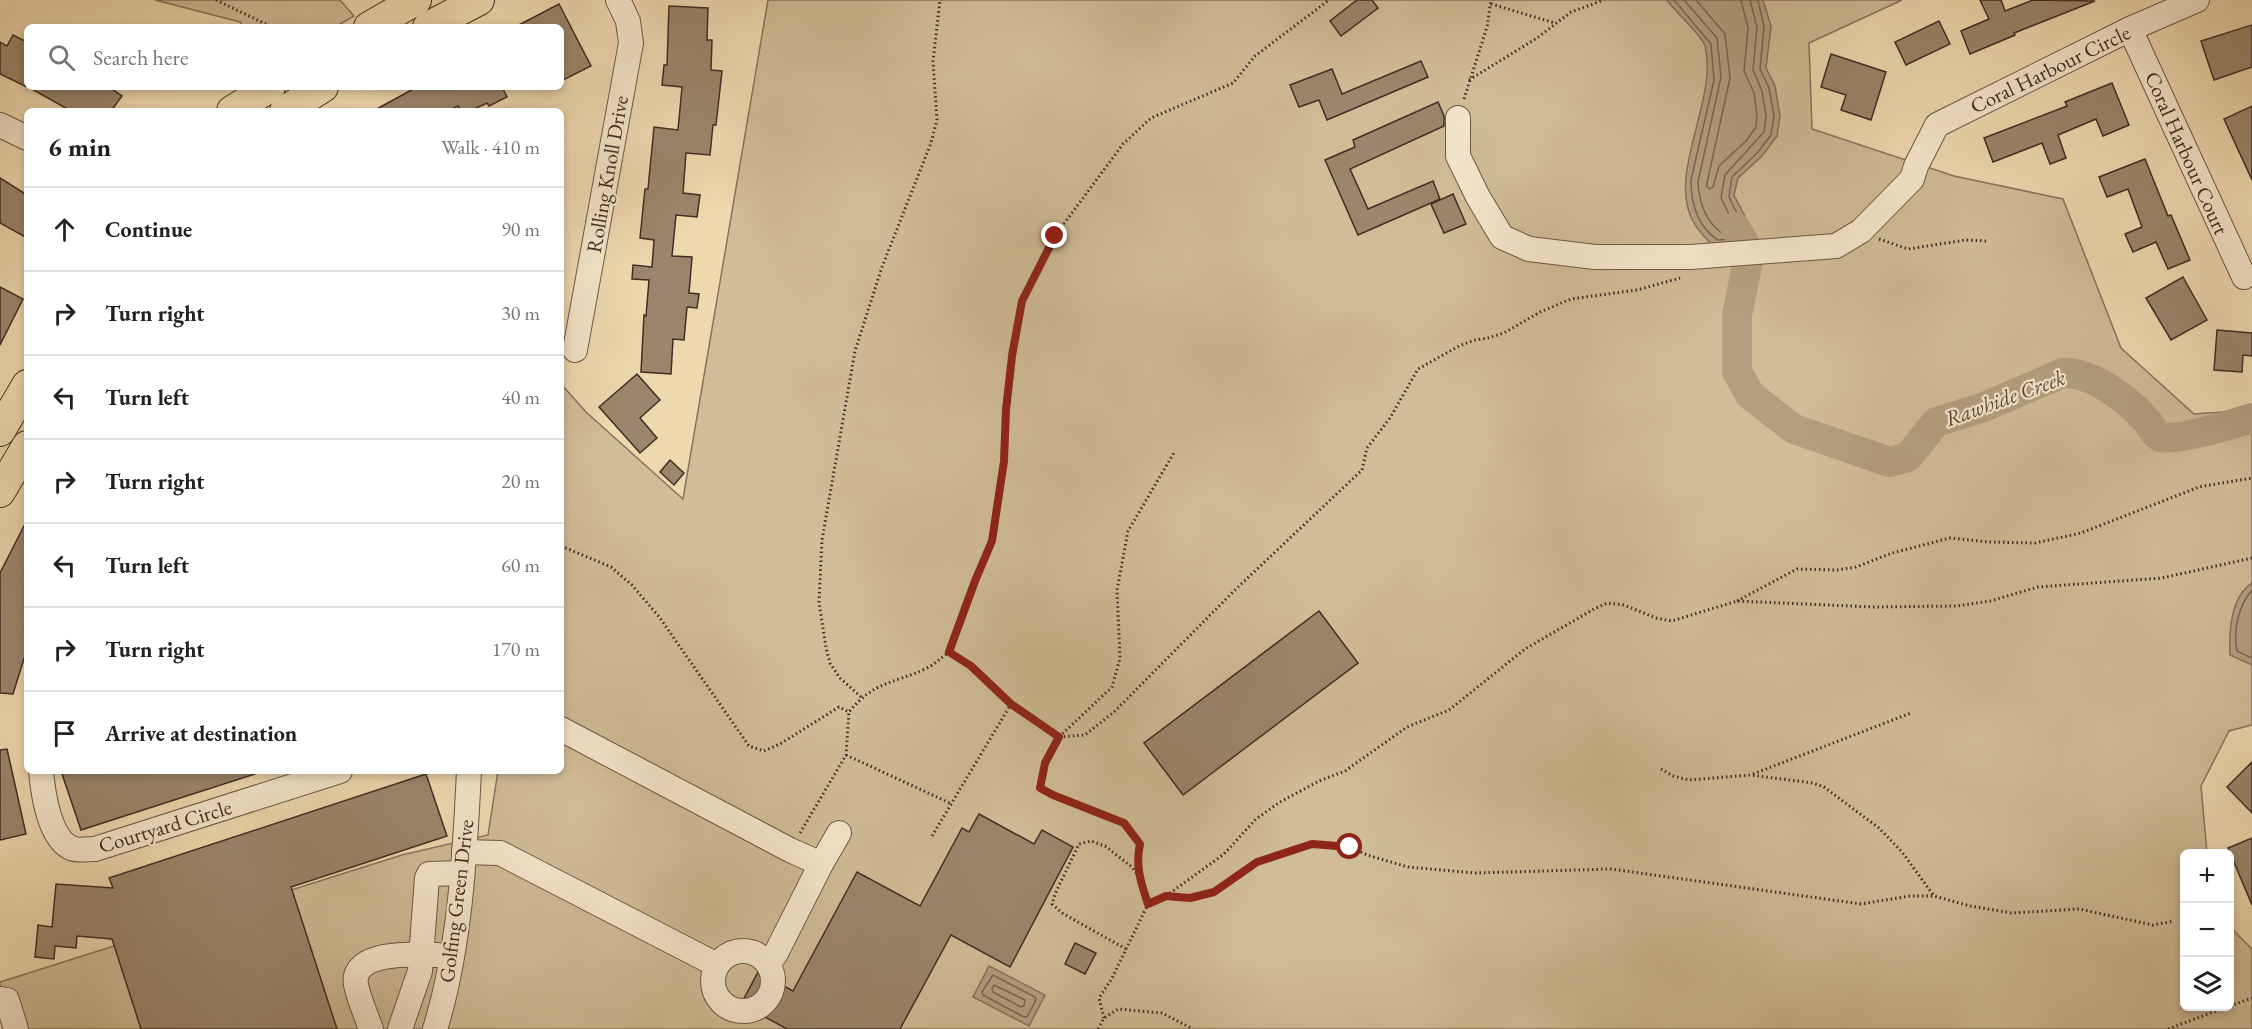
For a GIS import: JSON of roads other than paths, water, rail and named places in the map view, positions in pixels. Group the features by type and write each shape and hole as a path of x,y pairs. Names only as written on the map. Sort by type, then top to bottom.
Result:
{"main road":[{"path":"374,24 416,0"},
{"path":"434,24 479,0"},
{"path":"236,108 265,90"},
{"path":"290,108 318,90"},
{"path":"0,431 24,390"},
{"path":"2,484 24,451"}],"street":[{"name":"Rolling Knoll Drive","path":"575,350 631,43 628,21 618,0"},
{"name":"Coral Harbour Circle","path":"1458,118 1458,156 1478,197 1502,237 1529,249 1595,257 1691,257 1836,246 1861,231 1912,179 1937,126 2130,29 2196,0"},
{"name":"Coral Harbour Court","path":"2130,29 2244,278"},
{"path":"0,125 24,137"},
{"path":"564,731 790,850 821,864"},
{"name":"Courtyard Circle","path":"42,774 49,814 59,839 72,849 95,849 331,774"},
{"name":"Golfing Green Drive","path":"435,1029 445,997 451,956 463,862 469,774"},
{"path":"765,960 775,955 839,833"},
{"path":"400,1029 420,971 429,874 463,862 500,853 717,965"},
{"path":"740,950 749,951 765,960 773,977 773,987 769,997 762,1005 753,1010 742,1011 723,1004 713,986 713,975 717,965 731,953 740,950"},
{"path":"371,1029 356,984 356,972 362,965 396,953 451,956"},
{"path":"0,999 7,1000 16,1029"}],"water":[{"path":"1667,0 1763,0 1771,26 1766,68 1775,86 1780,116 1777,136 1762,156 1738,178 1734,195 1754,234 1750,245 1714,247 1696,226 1687,207 1685,186 1688,163 1705,91 1707,68 1705,46"},
{"path":"2252,583 2252,665 2230,655 2230,646 2235,606 2239,597"},
{"path":"989,966 1045,995 1029,1026 973,997"}],"waterway":[{"name":"Rawhide Creek","path":"1735,227 1745,245 1747,266 1737,315 1737,371 1750,395 1794,429 1890,462 1908,457 1936,422 1984,407 2063,373 2086,377 2108,388 2138,412 2161,437 2180,437 2252,418"}]}
